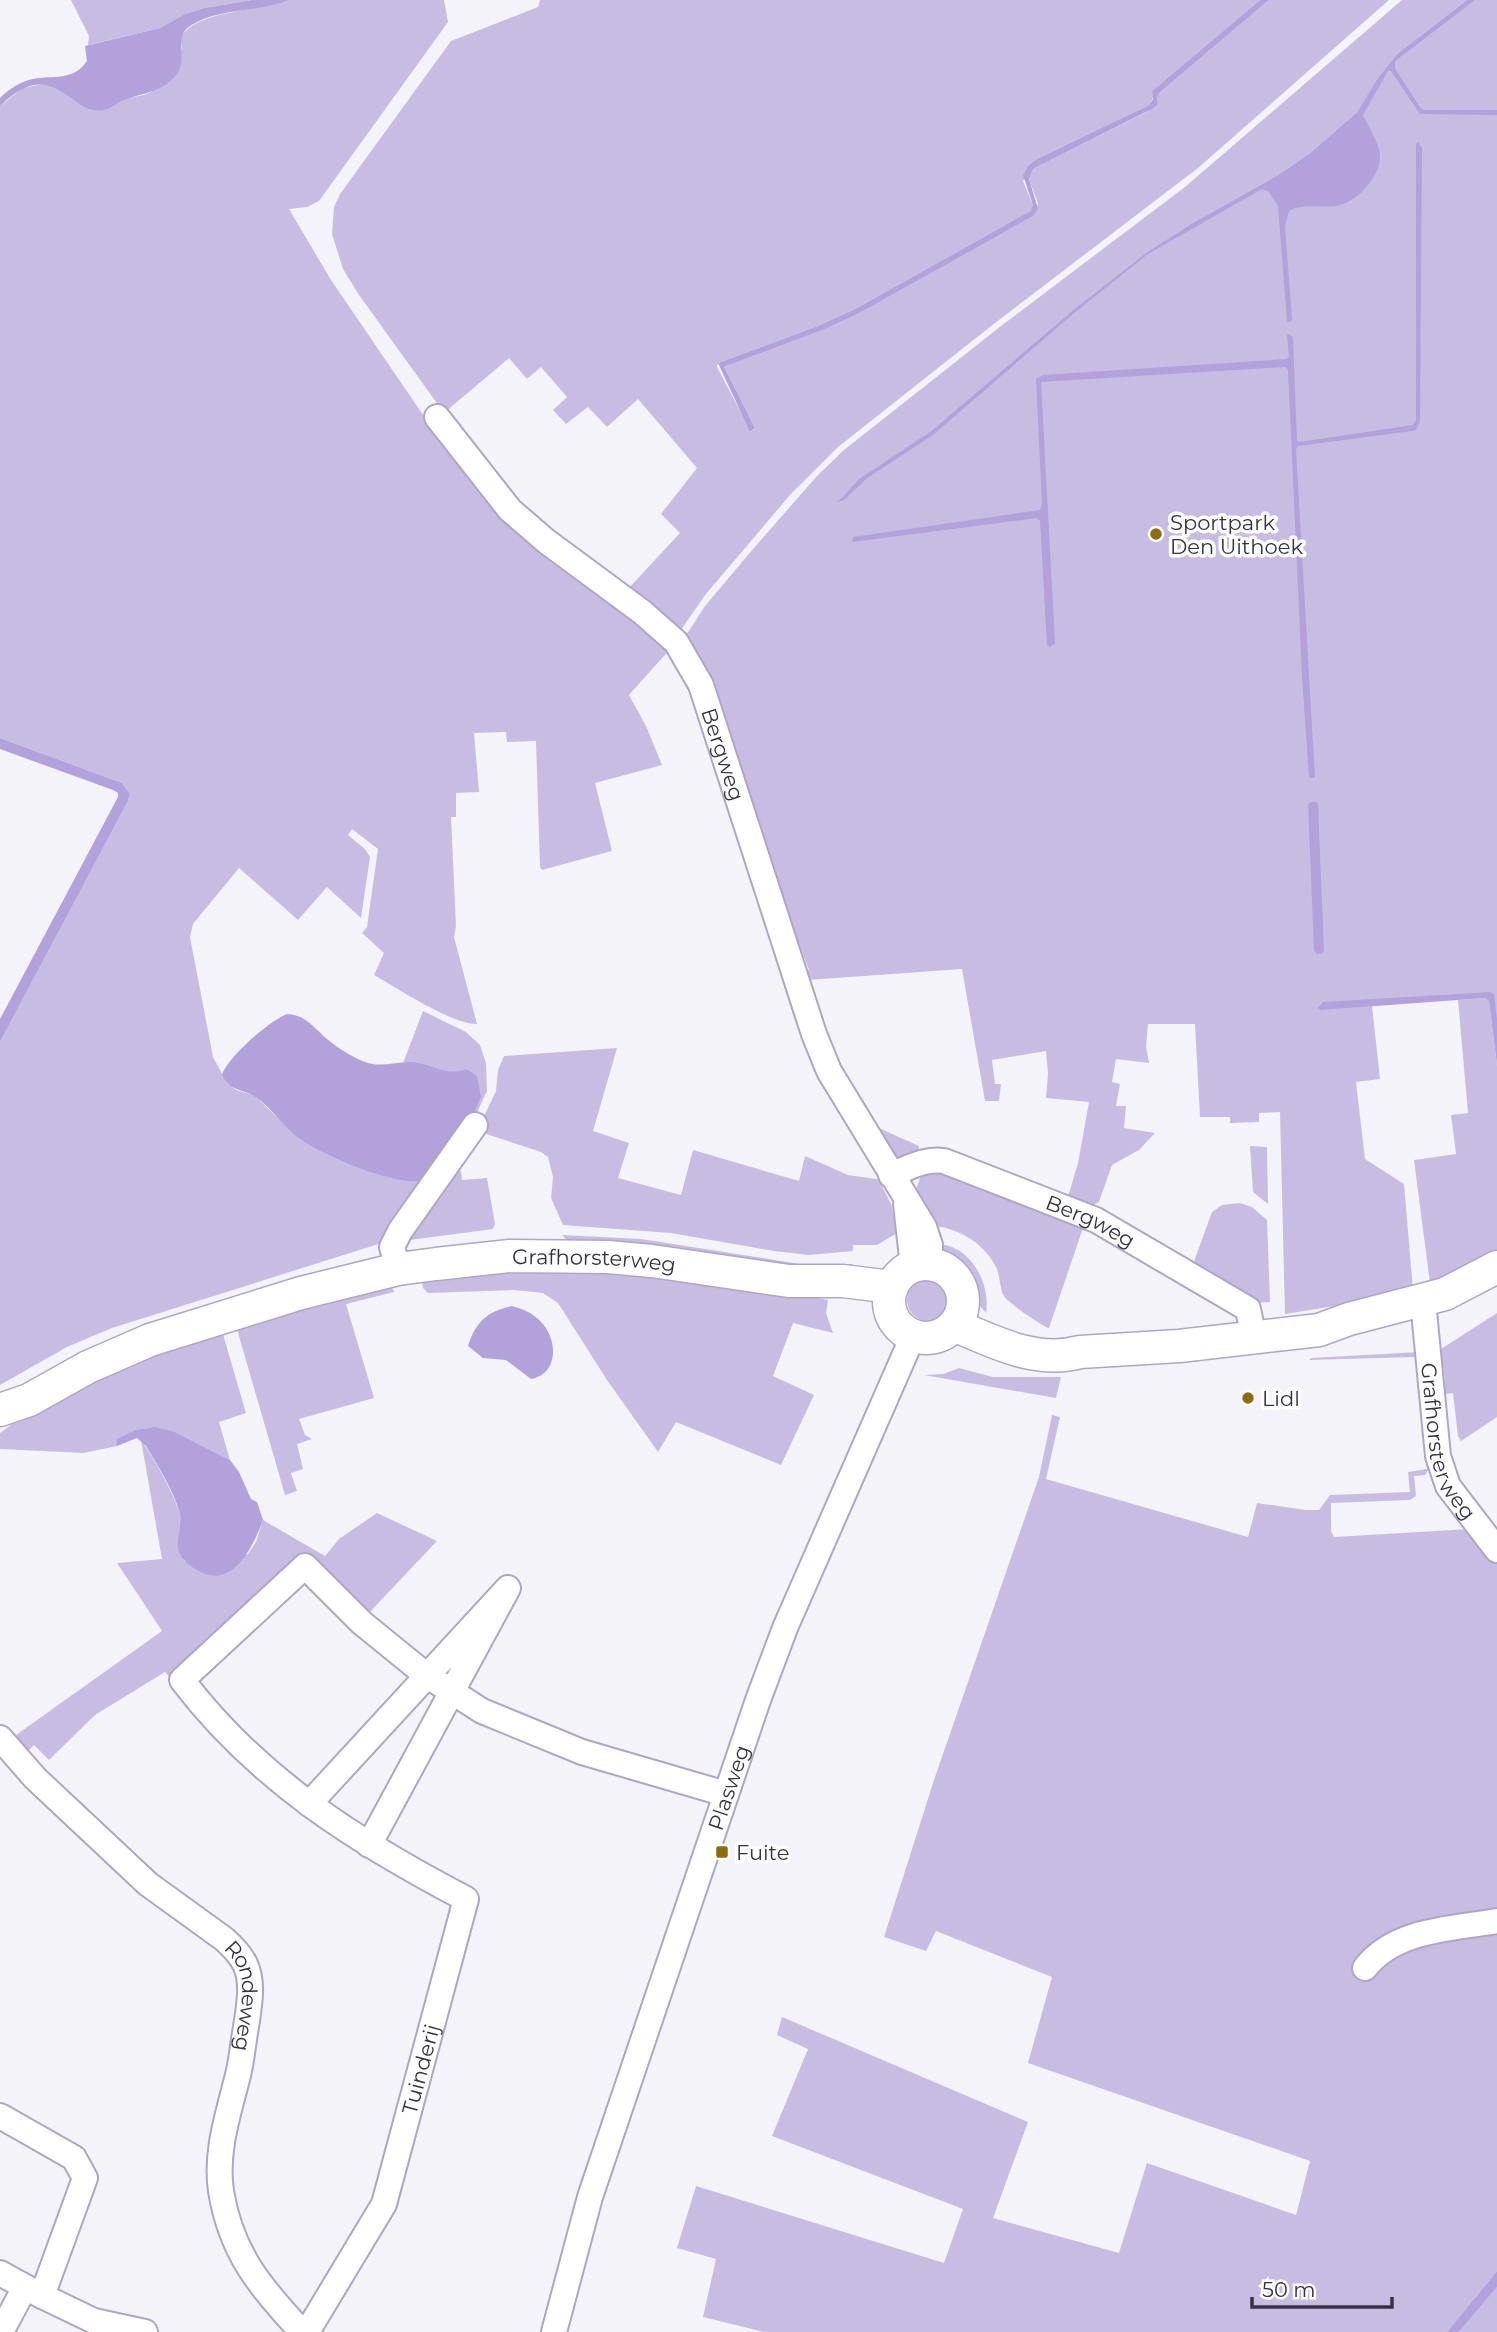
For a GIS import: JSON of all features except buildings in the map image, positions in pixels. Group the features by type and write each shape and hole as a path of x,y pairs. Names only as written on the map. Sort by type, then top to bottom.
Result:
{"main road":[{"name":"Grafhorsterweg","path":"0,1426 14,1405 88,1367 150,1340 301,1293 398,1269 510,1256 576,1255 652,1261 789,1281 906,1281"},
{"path":"938,1267 952,1276 961,1290 958,1316 939,1336 922,1338 905,1332 894,1320 906,1281 938,1267"},
{"path":"1424,1310 1497,1267"},
{"path":"958,1316 1080,1352 1121,1351 1319,1329 1349,1319 1467,1303 1497,1285"}],"street":[{"name":"Bergweg","path":"437,417 478,472 522,522 642,612 676,642 688,659 705,697 814,1034 830,1070 906,1200 918,1215 928,1237 906,1281"},
{"path":"398,1269 392,1247 400,1231 475,1125"},
{"name":"Bergweg","path":"891,1175 923,1162 944,1161 1096,1220 1248,1308 1254,1338"},
{"name":"Grafhorsterweg","path":"1424,1310 1438,1457 1444,1479 1497,1550"},
{"name":"Plasweg","path":"554,2332 590,2197 758,1700 785,1628 913,1336"},
{"name":"Tuinderij","path":"305,2332 384,2204 466,1899 398,1863 309,1804 231,1738 182,1680 305,1566 362,1623 426,1675 482,1711 582,1752 726,1794"},
{"path":"309,1804 508,1588 369,1845"},
{"name":"Rondeweg","path":"0,1738 34,1778 148,1884 235,1948 245,1965 250,1982 250,2003 239,2071 222,2140 221,2189 231,2234 245,2262 272,2300 305,2332"},
{"path":"1365,1968 1384,1949 1400,1940 1497,1921"},
{"path":"0,2116 74,2158 85,2178 34,2292 1,2332"},
{"path":"0,2273 94,2321 145,2332"}],"shaded area":[{"path":"71,0 252,0 204,8 185,14 160,28 88,45 89,36"},
{"path":"252,0 289,0 213,16 190,26 182,36 181,62 177,74 159,88 124,100 110,108 96,110 85,107 50,86 36,85 20,90 0,106 0,98 21,83 37,78 68,75 81,68 87,61 85,46 160,28 185,14 204,8"},
{"path":"289,0 444,0 448,22 319,201 307,207 289,209 331,280 432,428 672,647 629,695 646,726 662,765 595,783 612,851 542,870 536,741 507,742 506,732 474,733 479,792 456,793 456,817 451,817 456,926 454,937 477,1024 454,1019 374,975 384,953 362,933 367,927 378,849 352,829 348,835 365,849 370,857 361,918 327,887 298,920 239,868 193,924 190,937 213,1057 227,1083 236,1090 254,1095 300,1139 360,1168 409,1181 463,1071 449,1072 403,1063 423,1011 466,1032 480,1045 486,1063 487,1091 473,1121 385,1242 112,1328 67,1347 0,1385 0,1042 130,794 122,783 0,738 0,106 23,88 43,84 54,85 75,101 110,108 127,98 144,95 161,87 182,48 180,39 187,29 213,17"},
{"path":"540,0 1260,0 1152,91 1153,98 1149,105 1039,158 1023,181 1033,205 1030,211 857,308 818,326 718,363 717,367 751,432 755,428 724,367 820,331 1033,216 1038,204 1029,179 1033,169 1147,112 1158,99 1158,94 1269,0 1389,0 1198,168 838,447 790,495 706,594 678,634 628,589 680,533 661,514 697,468 638,399 607,427 588,407 566,424 553,410 567,397 541,367 527,379 509,358 444,413 359,295 343,269 332,234 334,207 340,194 451,41 538,7"},
{"path":"1260,0 1269,0 1158,94 1157,105 1152,109 1033,169 1029,179 1038,209 1033,216 859,313 820,331 724,367 755,428 750,432 718,363 818,326 857,308 1030,211 1033,205 1023,175 1029,165 1149,105 1153,99 1152,91"},
{"name":"Sportpark Den Uithoek","path":"1402,0 1467,0 1397,54 1377,79 1357,112 1309,154 1147,252 1073,310 931,431 861,478 919,443 1074,311 1153,249 1266,185 1330,153 1390,66 1419,110 1497,112 1497,1041 1490,995 1321,1010 1372,1006 1380,1079 1356,1082 1365,1159 1404,1184 1413,1290 1378,1299 1285,1314 1280,1112 1259,1113 1259,1122 1230,1123 1230,1117 1200,1117 1195,1024 1148,1024 1146,1046 1149,1063 1116,1059 1112,1082 1120,1084 1116,1106 1126,1106 1124,1128 1155,1133 1139,1150 1112,1165 1099,1202 1093,1205 1068,1197 1078,1163 1089,1102 1046,1098 1046,1051 992,1060 995,1084 1001,1084 999,1101 985,1101 962,969 808,980 805,970 809,970 683,640 705,606 753,549 817,476 844,450 1001,326 1185,187"},
{"path":"1467,0 1475,0 1402,56 1395,62 1395,68 1425,110 1497,110 1497,115 1420,114 1391,71 1388,71 1363,115 1379,150 1380,159 1374,177 1361,193 1345,203 1337,206 1299,207 1289,211 1285,226 1291,322 1287,322 1278,206 1268,191 1262,189 1148,254 1074,313 933,435 866,479 844,500 838,502 859,479 931,431 1073,310 1147,252 1309,154 1357,112 1377,79 1397,54"},
{"path":"1475,0 1497,0 1497,110 1425,110 1395,68 1395,62"},
{"path":"1418,142 1422,148 1420,422 1416,430 1412,431 1298,446 1296,449 1315,778 1309,778 1286,367 1041,382 1055,643 1050,647 1047,645 1040,521 1037,518 852,542 853,537 1040,510 1042,504 1036,379 1043,375 1286,359 1289,357 1289,334 1293,337 1297,441 1413,425 1416,420"},
{"path":"0,738 122,783 130,794 0,1042 0,1019 118,793 0,749"},
{"path":"1317,802 1318,805 1324,951 1321,954 1314,950 1308,804"},
{"path":"1491,992 1494,994 1497,1019 1497,1065 1489,1001 1485,998 1321,1010 1318,1008 1323,1002"},
{"path":"1485,998 1489,1001 1497,1066 1497,1261 1431,1291 1414,1160 1456,1154 1451,1115 1468,1113 1458,1000"},
{"path":"287,1014 305,1019 336,1046 365,1062 378,1065 412,1062 448,1071 466,1069 477,1076 481,1097 472,1118 423,1181 395,1179 378,1174 311,1146 294,1135 257,1098 234,1088 226,1081 222,1075 240,1050 270,1024"},
{"path":"617,1048 593,1131 629,1143 618,1178 681,1195 693,1150 799,1181 805,1156 848,1175 883,1180 887,1183 882,1186 891,1204 897,1233 877,1245 853,1245 853,1251 809,1255 671,1233 563,1225 551,1198 553,1177 548,1157 541,1152 477,1131 496,1091 498,1070 504,1056"},
{"path":"881,1129 919,1146 918,1154 901,1158 892,1156 875,1134"},
{"path":"1250,1146 1267,1147 1268,1204 1253,1192"},
{"path":"930,1168 1085,1222 1049,1328 1025,1314 1004,1296 997,1269 980,1246 964,1235 936,1226 916,1189 921,1176 919,1173"},
{"path":"461,1171 462,1180 487,1178 495,1224 493,1229 402,1241 447,1173"},
{"path":"1240,1203 1252,1207 1267,1220 1270,1302 1252,1303 1192,1267 1212,1212 1222,1205"},
{"path":"562,1235 641,1239 800,1264 852,1264 853,1276 572,1246"},
{"path":"936,1244 959,1251 976,1267 985,1290 986,1313 964,1273"},
{"path":"506,1265 689,1275 828,1300 826,1313 833,1333 793,1323 773,1376 814,1395 781,1465 676,1422 658,1452 607,1380 558,1303 543,1293 514,1290 428,1293 423,1288 421,1275"},
{"path":"928,1279 943,1285 949,1300 943,1315 928,1321 913,1315 907,1300 913,1285"},
{"path":"391,1284 394,1292 346,1304 374,1398 299,1419 305,1435 312,1439 297,1444 303,1469 291,1473 297,1491 285,1495 236,1326"},
{"path":"512,1306 535,1316 551,1337 551,1363 540,1376 531,1379 506,1360 483,1358 468,1346 484,1318"},
{"path":"1497,1313 1497,1417 1461,1441 1458,1436 1453,1393 1440,1395 1445,1380 1441,1349"},
{"path":"222,1331 246,1413 219,1422 230,1460 175,1432 146,1428 117,1439 117,1446 84,1453 0,1449 0,1433 34,1408 85,1378"},
{"path":"1419,1352 1434,1460 1425,1475 1414,1476 1416,1496 1410,1500 1331,1503 1331,1531 1334,1537 1469,1529 1497,1564 1497,1915 1385,1955 1497,1926 1497,2271 1447,2332 764,2332 703,2317 716,2259 677,2248 696,2186 944,2263 963,2209 772,2136 808,2049 777,2035 782,2017 1028,2122 993,2218 1119,2253 1147,2163 1296,2215 1310,2161 1028,2063 1052,1977 936,1931 926,1951 884,1937 934,1780 1039,1477 1052,1415 1060,1417 1046,1479 1248,1537 1257,1503 1319,1510 1330,1495 1410,1492 1408,1472 1427,1469 1415,1357 1309,1360"},
{"path":"959,1368 993,1377 1061,1377 1056,1398 924,1375 943,1374"},
{"path":"155,1427 175,1432 230,1460 239,1472 251,1499 257,1502 263,1520 254,1541 240,1563 221,1575 210,1575 197,1570 184,1560 178,1546 180,1514 177,1505 146,1446 137,1438 117,1446 117,1439 136,1430"},
{"path":"141,1440 163,1476 180,1514 179,1550 185,1562 248,1554 256,1542 263,1520 325,1556 339,1539 377,1513 437,1541 367,1615 314,1561 265,1596 255,1595 171,1679 165,1672 95,1715 49,1760 34,1745 24,1755 9,1740 162,1631 117,1563 162,1559"},
{"path":"1497,2271 1497,2287 1459,2332 1447,2332"},
{"path":"1497,2287 1497,2332 1459,2332"}],"place":[{"name":"Sportpark Den Uithoek","path":"1156,534"},
{"name":"Lidl","path":"1248,1398"},
{"name":"Fuite","path":"722,1852"}]}
